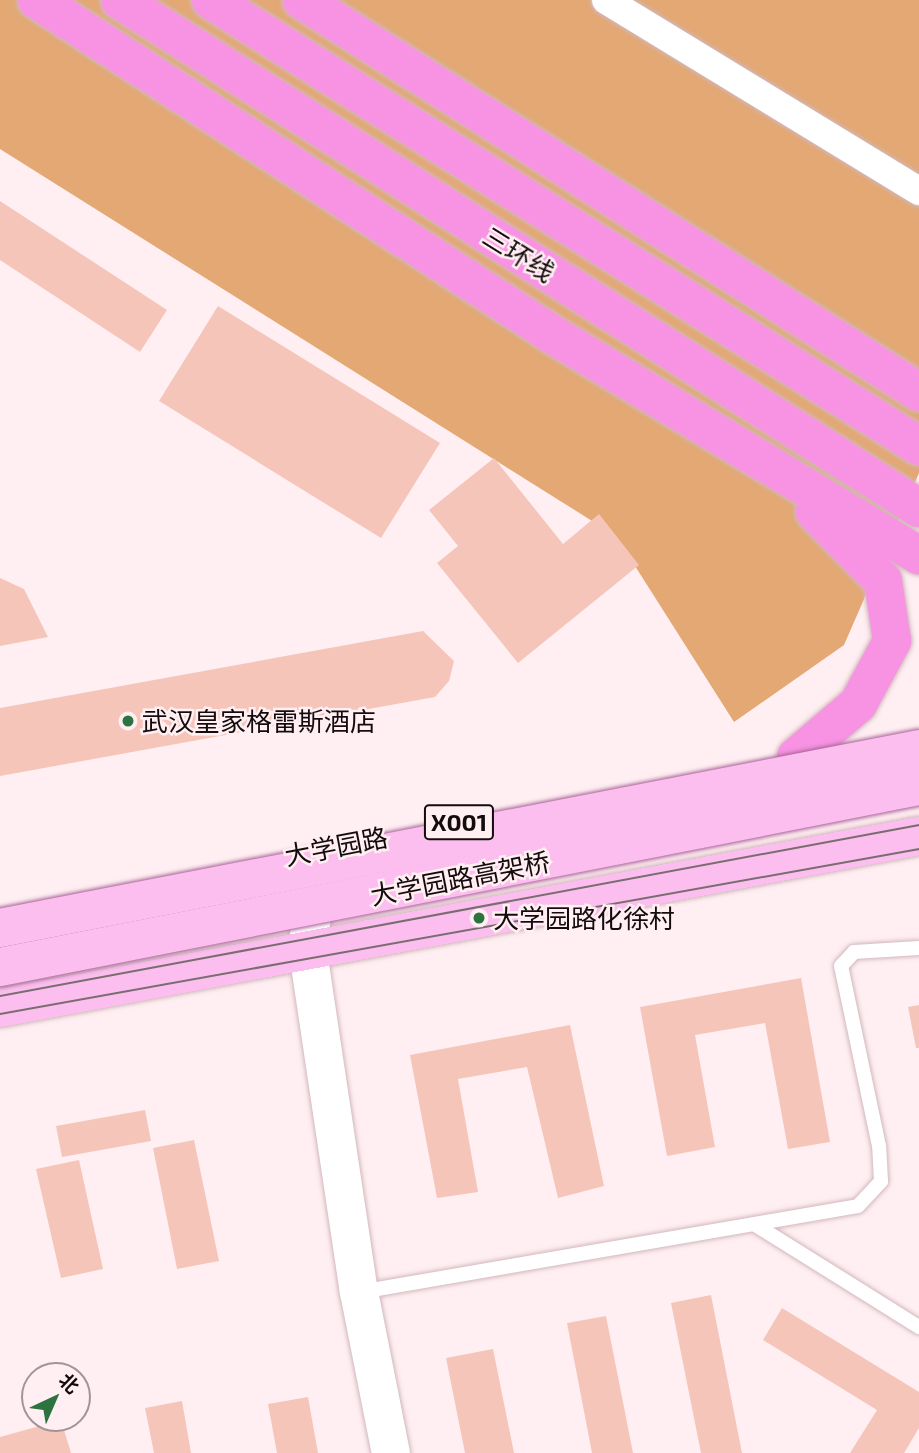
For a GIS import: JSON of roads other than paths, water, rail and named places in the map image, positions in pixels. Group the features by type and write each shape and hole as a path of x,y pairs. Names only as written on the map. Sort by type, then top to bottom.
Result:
{"highway":[{"path":"37,0 555,336 919,556"},
{"name":"三环线","path":"120,0 919,508"},
{"name":"三环线","path":"211,0 919,446"},
{"path":"302,0 919,392"},
{"path":"760,460 883,581 891,610 892,641 880,671 858,704 796,757"}],"main road":[{"name":"大学园路","path":"0,914 796,757 919,730"},
{"name":"大学园路","path":"0,928 919,749"},
{"name":"大学园路高架桥","path":"0,967 919,786"},
{"path":"0,1007 307,945 919,835"}],"street":[{"path":"606,0 919,191"},
{"path":"326,848 307,945 359,1292 391,1453"}],"lane":[{"path":"359,1292 858,1206 881,1181 879,1146 841,966 854,952 919,948"},
{"path":"754,1224 919,1327"}],"tram line":[{"path":"0,996 919,825"},
{"path":"0,1014 919,849"}],"place":[{"name":"武汉皇家格雷斯酒店","path":"128,721"},
{"name":"大学园路化徐村","path":"479,918"}]}
